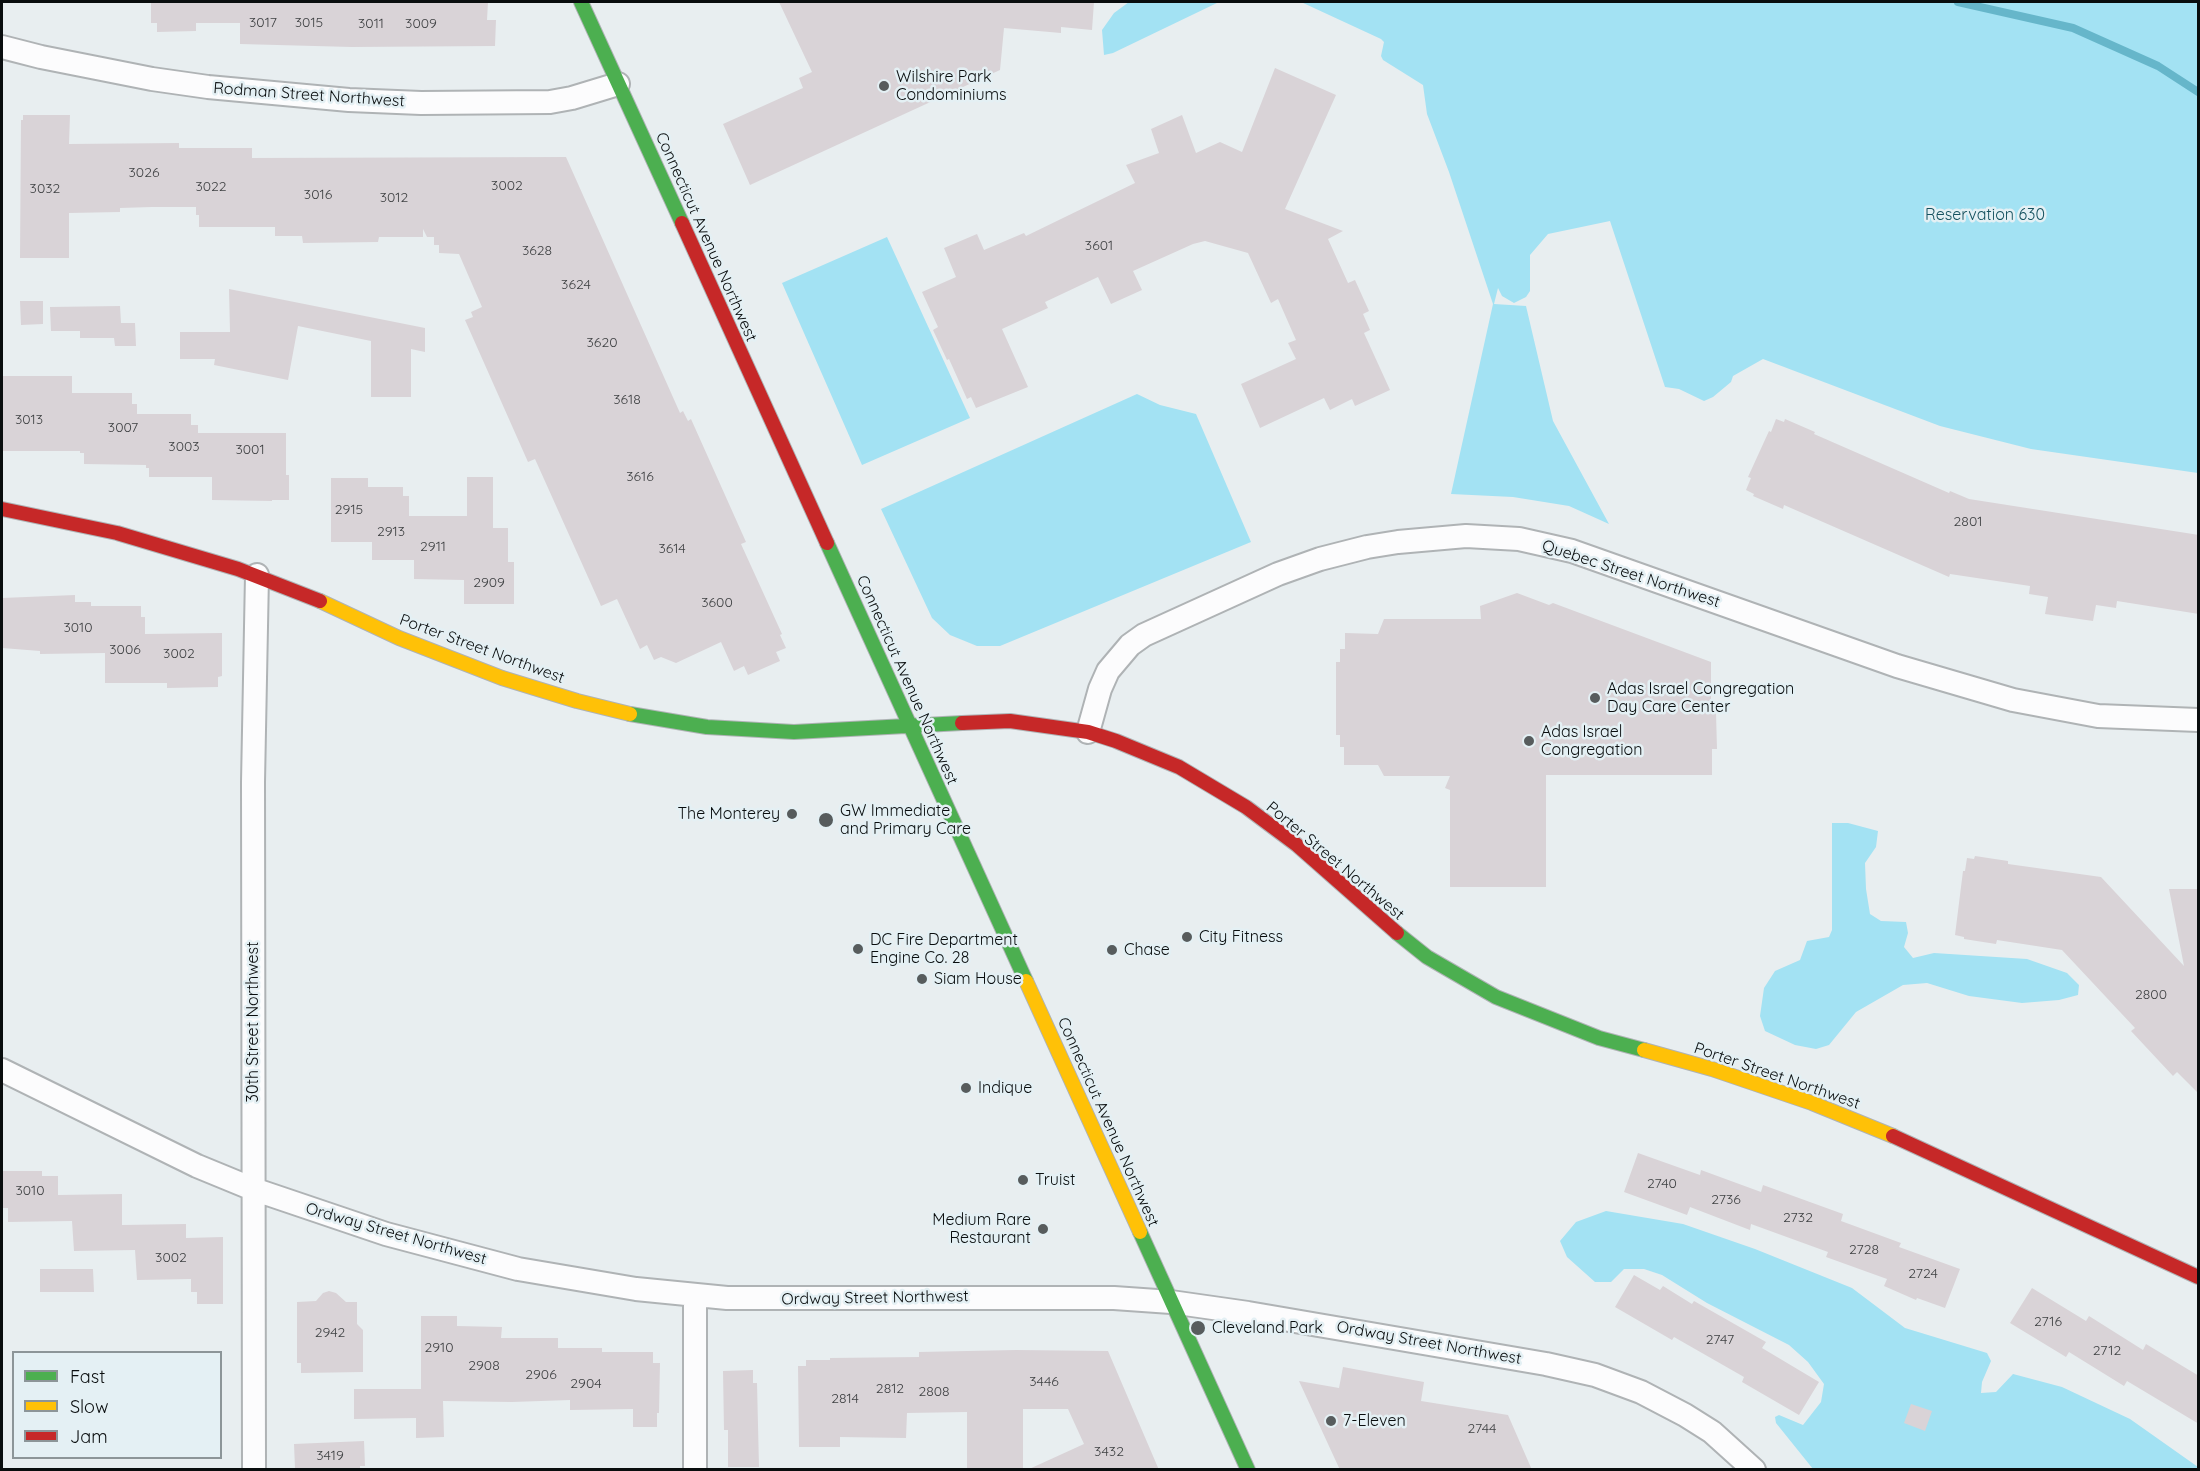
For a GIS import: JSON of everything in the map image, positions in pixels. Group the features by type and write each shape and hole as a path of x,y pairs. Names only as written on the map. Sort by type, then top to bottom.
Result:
{"main road":[{"name":"Connecticut Avenue Northwest","path":"581,2 1248,1470"},
{"name":"Porter Street Northwest","path":"2,509 135,537 257,575 451,658 537,689 648,718 745,730 794,732 910,728 1010,721 1088,732 1179,767 1230,797 1297,845 1374,915 1427,957 1496,997 1599,1038 1712,1069 1812,1103 1924,1149 2199,1277"}],"street":[{"name":"Rodman Street Northwest","path":"2,47 152,79 232,90 349,100 421,103 550,102 618,84"},
{"name":"Quebec Street Northwest","path":"1088,732 1100,689 1108,671 1130,645 1143,635 1278,574 1320,559 1366,547 1466,536 1519,539 1572,551 1887,662 2013,700 2098,716 2199,720"},
{"name":"30th Street Northwest","path":"254,1470 254,727 257,575"},
{"name":"Ordway Street Northwest","path":"2,1070 197,1166 253,1189 386,1234 484,1261 579,1281 695,1296 786,1299 1114,1298 1172,1302 1317,1324 1537,1362 1595,1375 1641,1392 1685,1414 1712,1432 1754,1470"},
{"path":"695,1296 695,1470"}],"green space":[{"path":"1129,2 1219,2 1113,53 1104,55 1102,30 1114,13"},
{"name":"Reservation 630","path":"1301,2 2198,2 2198,473 2031,449 1940,426 1763,359 1733,376 1731,382 1713,397 1704,401 1679,389 1665,387 1610,221 1548,234 1530,255 1530,291 1526,297 1514,303 1502,296 1498,288 1494,304 1526,306 1553,421 1609,524 1569,506 1513,497 1451,494 1493,304 1427,114 1423,85 1383,60 1381,56 1384,42 1381,39"},
{"path":"887,237 970,418 862,465 782,283"},
{"path":"1137,394 1160,405 1196,414 1251,542 1000,646 977,646 950,635 932,618 881,509"},
{"path":"1832,823 1848,823 1878,831 1876,847 1865,863 1870,914 1881,921 1906,922 1908,933 1904,947 1913,958 1934,953 2027,959 2067,973 2079,985 2078,995 2059,1000 2022,1003 1969,996 1927,983 1903,985 1856,1012 1829,1045 1816,1049 1795,1045 1765,1031 1760,1016 1764,988 1775,971 1800,960 1807,941 1829,937 1832,930"},
{"path":"1606,1211 1683,1224 1755,1249 1852,1288 1905,1328 1987,1353 1991,1361 1982,1382 1981,1393 1996,1392 2013,1374 2062,1387 2130,1419 2198,1469 1813,1469 1776,1423 1775,1417 1779,1415 1803,1425 1821,1402 1824,1384 1808,1362 1789,1345 1707,1303 1662,1275 1644,1269 1624,1269 1611,1282 1595,1282 1567,1257 1560,1241 1576,1222"}],"building":[{"path":"151,2 488,2 487,20 496,20 495,46 352,47 240,44 240,23 196,23 196,31 157,32 157,23 151,23"},
{"name":"Wilshire Park Condominiums","path":"779,2 1094,2 1092,30 1061,27 1061,33 1004,28 1000,70 750,185 723,124 803,88 799,78 812,72"},
{"path":"1275,68 1336,95 1285,209 1343,231 1328,239 1348,283 1355,280 1369,311 1363,314 1370,330 1364,333 1390,390 1355,406 1352,399 1330,410 1324,398 1260,428 1241,384 1296,359 1288,343 1296,340 1278,299 1271,303 1248,253 1205,241 1193,244 1133,271 1142,290 1111,304 1098,277 1045,302 1048,308 1002,329 1028,387 976,408 971,397 967,399 933,330 938,327 922,292 956,277 944,248 977,234 984,250 1024,233 1026,236 1135,183 1126,165 1159,153 1151,129 1182,115 1196,153 1220,142 1242,152"},
{"path":"23,115 70,115 69,144 179,143 179,148 252,148 252,158 566,157 680,413 683,411 688,421 691,419 746,542 741,544 782,634 780,635 786,648 776,652 780,661 748,675 744,666 734,671 721,642 676,663 661,657 654,660 647,645 640,649 617,599 601,606 535,459 528,462 465,320 473,317 471,312 482,307 459,254 439,253 439,245 434,245 434,237 427,237 423,229 423,237 379,237 378,242 303,243 302,236 275,236 275,227 199,227 196,207 152,207 120,208 120,212 69,213 69,258 20,258 21,120 23,120"},
{"path":"229,289 425,328 425,352 411,349 411,397 371,397 371,341 298,326 288,380 214,365 215,359 180,359 180,332 230,332"},
{"path":"20,301 43,301 43,324 21,325"},
{"path":"120,306 121,323 135,323 136,346 115,346 114,338 80,338 80,331 51,331 50,307"},
{"path":"2,376 72,376 72,393 132,393 132,404 137,404 137,414 191,414 191,425 198,425 198,433 286,433 286,475 289,475 289,500 212,500 212,477 149,477 149,468 146,468 146,465 84,464 84,453 80,451 2,451"},
{"path":"1776,419 1784,422 1785,419 1949,493 1950,491 1969,499 2199,535 2199,614 2117,601 2116,608 2096,605 2093,621 2045,614 2048,597 2029,594 2030,586 1950,574 1949,577 1784,505 1783,509 1753,496 1754,494 1746,490 1751,478 1748,477"},
{"path":"467,477 493,477 493,528 508,528 508,562 514,562 514,604 464,604 464,580 414,579 414,560 372,560 372,542 331,542 331,478 368,478 368,487 403,487 403,496 409,496 409,516 467,516"},
{"name":"Adas Israel Congregation","path":"1517,593 1549,605 1553,603 1711,662 1711,713 1716,713 1717,749 1712,749 1712,775 1546,775 1546,887 1450,887 1450,790 1445,788 1450,776 1384,776 1378,765 1344,765 1344,747 1340,747 1340,735 1336,735 1336,662 1340,662 1340,649 1345,649 1345,633 1378,634 1384,619 1481,619 1480,606"},
{"path":"75,595 75,602 91,602 91,606 141,606 141,617 145,617 145,634 222,633 222,676 218,677 218,687 167,688 167,683 105,683 105,653 40,654 40,651 2,648 2,598"},
{"path":"1975,856 2008,861 2008,864 2101,877 2184,966 2169,889 2199,889 2199,1094 2177,1072 2173,1076 2131,1031 2135,1028 2062,950 1997,940 1996,944 1964,939 1964,937 1955,935 1963,871 1965,871 1967,858 1974,859"},
{"path":"1638,1153 1700,1175 1701,1170 1761,1192 1763,1185 1843,1214 1841,1221 1901,1243 1899,1247 1960,1269 1945,1308 1917,1298 1916,1300 1884,1286 1887,1279 1826,1257 1828,1252 1751,1224 1750,1230 1690,1207 1687,1215 1624,1192"},
{"path":"2,1171 42,1171 42,1176 58,1176 58,1195 122,1194 122,1225 186,1224 186,1238 223,1237 223,1304 197,1304 197,1292 191,1292 191,1279 137,1280 135,1250 74,1251 72,1221 8,1222 8,1208 2,1208"},
{"path":"40,1269 93,1269 94,1292 40,1292"},
{"path":"1634,1275 1660,1290 1663,1286 1692,1304 1694,1301 1766,1342 1762,1348 1819,1382 1799,1415 1742,1382 1744,1377 1674,1337 1672,1340 1615,1307"},
{"path":"2032,1288 2086,1321 2089,1316 2143,1350 2146,1344 2199,1376 2199,1424 2127,1381 2124,1386 2069,1352 2066,1357 2010,1323"},
{"path":"329,1291 336,1293 346,1302 357,1302 357,1324 363,1330 363,1372 301,1373 301,1363 297,1363 297,1302 316,1301 323,1293"},
{"path":"421,1316 457,1316 457,1326 502,1327 501,1338 558,1338 558,1348 602,1348 602,1352 653,1352 653,1363 660,1363 657,1427 633,1427 633,1409 570,1410 570,1400 443,1401 444,1437 416,1438 416,1418 354,1419 354,1389 421,1389"},
{"path":"1108,1351 1159,1470 1027,1470 1084,1444 1068,1409 1023,1409 1023,1470 967,1470 967,1412 907,1413 906,1438 840,1437 840,1447 799,1447 798,1366 806,1366 806,1360 919,1357 919,1352"},
{"path":"1343,1367 1424,1382 1421,1401 1508,1415 1532,1470 1340,1470 1299,1381 1339,1388"},
{"path":"753,1370 753,1383 757,1383 759,1467 728,1467 728,1430 724,1430 723,1371"},
{"path":"1911,1404 1932,1411 1925,1431 1904,1423"},
{"path":"364,1441 365,1466 360,1466 360,1470 295,1468 294,1444"}],"waterway":[{"path":"1958,2 2073,28 2158,66 2198,92"}],"traffic: fast":[{"path":"581,2 682,223"},
{"path":"827,543 1026,981"},
{"path":"630,714 707,727 794,732 962,723"},
{"path":"1397,933 1427,957 1496,997 1599,1038 1644,1050"},
{"path":"1140,1232 1248,1470"}],"traffic: slow":[{"path":"320,601 399,638 502,678 577,701 630,714"},
{"path":"1026,981 1140,1232"},
{"path":"1644,1050 1712,1069 1812,1103 1893,1136"}],"traffic: jam":[{"path":"682,223 827,543"},
{"path":"2,509 117,533 238,569 320,601"},
{"path":"962,723 1010,721 1088,732 1179,767 1246,807 1297,845 1397,933"},
{"path":"1893,1136 2198,1277"}],"place":[{"name":"Wilshire Park Condominiums","path":"884,86"},
{"name":"Adas Israel Congregation Day Care Center","path":"1595,698"},
{"name":"Adas Israel Congregation","path":"1529,741"},
{"name":"The Monterey","path":"792,814"},
{"name":"GW Immediate and Primary Care","path":"826,820"},
{"name":"City Fitness","path":"1187,937"},
{"name":"DC Fire Department Engine Co. 28","path":"858,949"},
{"name":"Chase","path":"1112,950"},
{"name":"Siam House","path":"922,979"},
{"name":"Indique","path":"966,1088"},
{"name":"Truist","path":"1023,1180"},
{"name":"Medium Rare Restaurant","path":"1043,1229"},
{"name":"Cleveland Park","path":"1198,1328"},
{"name":"7-Eleven","path":"1331,1421"}]}
